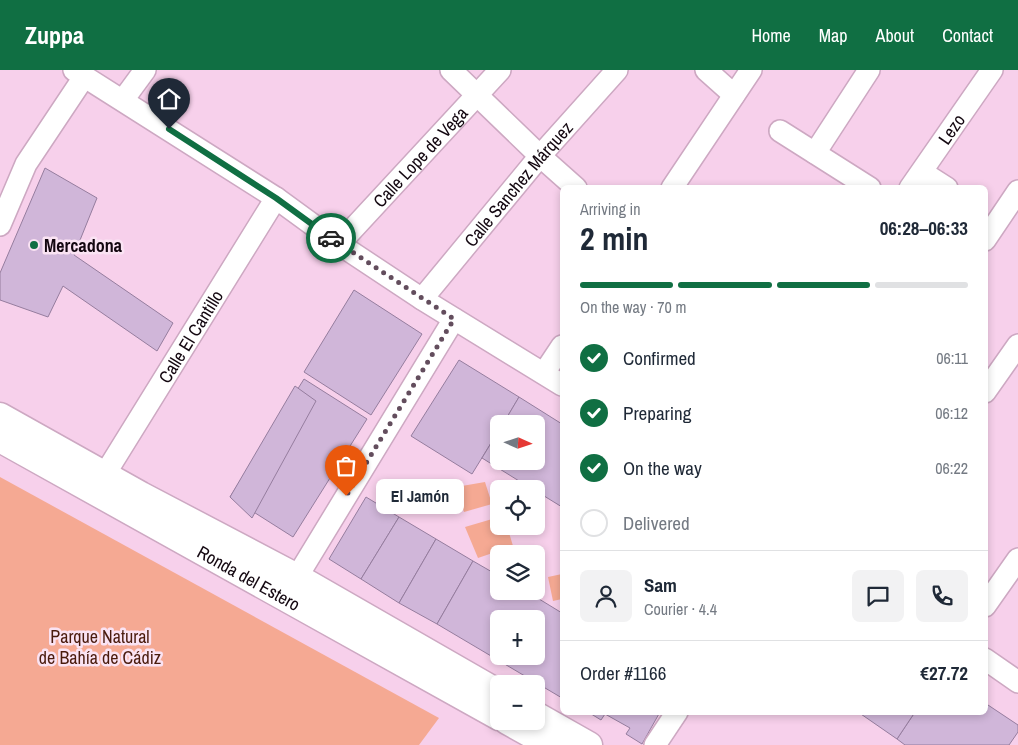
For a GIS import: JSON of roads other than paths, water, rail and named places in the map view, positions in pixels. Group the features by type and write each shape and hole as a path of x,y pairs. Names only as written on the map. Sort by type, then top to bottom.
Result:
{"street":[{"path":"123,100 145,70"},
{"path":"451,70 573,185"},
{"name":"Calle Lope de Vega","path":"339,244 500,70"},
{"name":"Calle Sanchez Márquez","path":"422,299 540,156 617,70"},
{"path":"706,70 734,95"},
{"path":"674,185 751,70"},
{"path":"815,153 869,70"},
{"name":"Lezo","path":"916,180 992,70"},
{"path":"0,225 26,164 79,73 276,198 339,244 422,299 560,384"},
{"path":"780,131 865,185"},
{"path":"916,180 935,185"},
{"path":"988,229 992,215 1018,191"},
{"name":"Calle El Cantillo","path":"105,474 276,198"},
{"path":"296,577 454,319"},
{"path":"988,388 1018,345"},
{"path":"544,374 560,349"},
{"name":"Ronda del Estero","path":"0,416 141,495 296,577 490,688"},
{"name":"Ronda del Estero","path":"0,439 490,712"},
{"path":"988,602 1018,559"},
{"path":"988,661 1018,682"},
{"path":"655,745 675,715"},
{"path":"545,719 589,745"},
{"path":"523,730 550,745"}],"place":[{"name":"Mercadona","path":"34,245"},
{"name":"El Jamón","path":"346,496"}],"park label":[{"name":"Parque Natural de Bahía de Cádiz","path":"100,646"}]}
